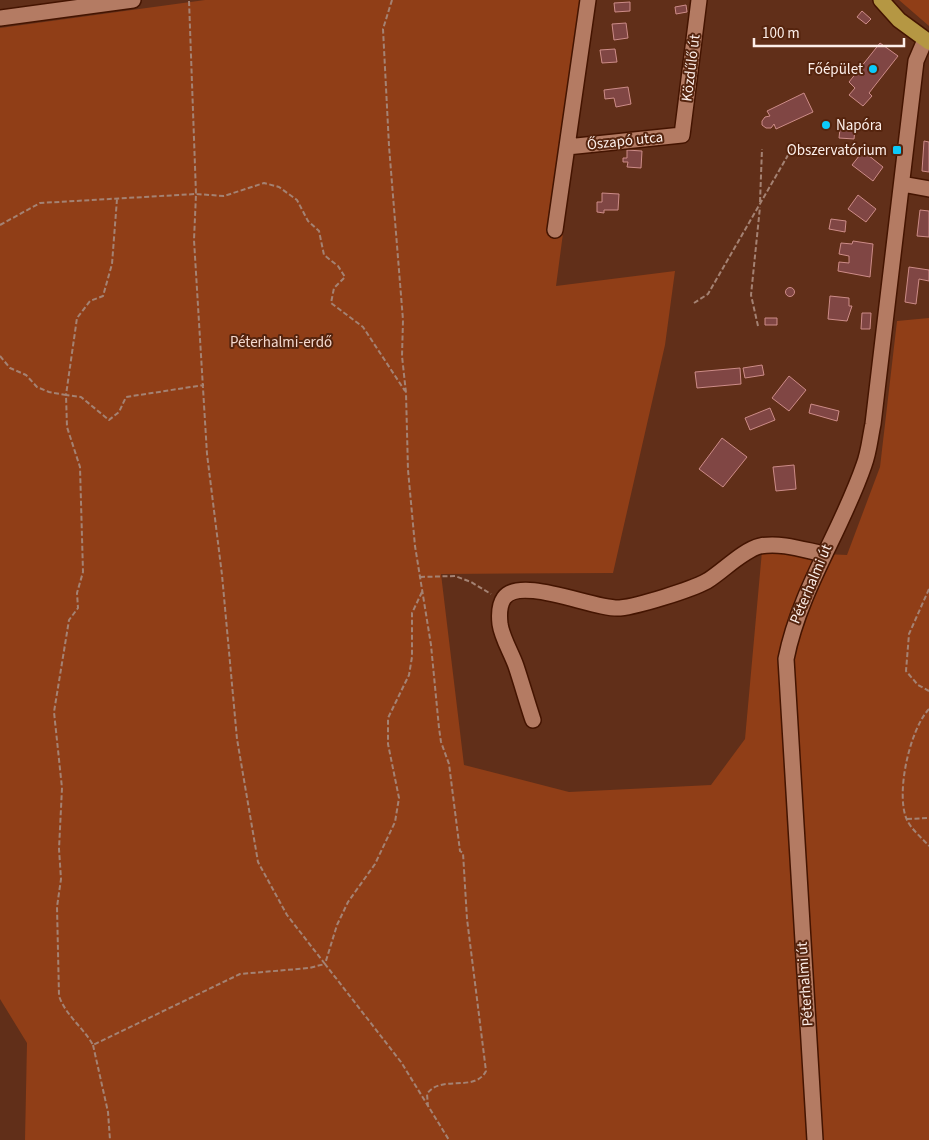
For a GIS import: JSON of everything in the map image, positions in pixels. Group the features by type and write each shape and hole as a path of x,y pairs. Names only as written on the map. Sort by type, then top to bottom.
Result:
{"main road":[{"path":"881,0 899,20 927,41"}],"street":[{"path":"0,18 133,0"},
{"path":"554,230 588,0"},
{"name":"Közdűlő út","path":"682,135 699,0"},
{"name":"Péterhalmi út","path":"815,1140 786,659 799,610 862,470 871,434 916,61 927,41"},
{"name":"Őszapó utca","path":"567,147 682,135"},
{"path":"902,184 929,189"},
{"path":"532,720 516,665 500,626 499,612 503,599 509,593 518,590 549,593 601,606 620,608 657,598 706,581 759,546 777,545 824,554"}],"path":[{"path":"189,0 196,194 194,240 207,454 222,575 237,739 258,862 287,915 400,1062 449,1140"},
{"path":"392,0 383,29 390,136 389,146 403,320 402,356 406,394 408,470 420,577 432,654 441,742 449,764 460,851 463,854 467,919 486,1071 482,1077 475,1081 439,1085 430,1089 427,1094 428,1106"},
{"path":"694,303 708,294 796,143"},
{"path":"758,326 751,295 760,205 762,149"},
{"path":"0,225 40,203 196,194 224,196 264,183 279,187 297,200 308,221 319,232 324,255 338,266 345,277 334,288 331,303 363,327 406,394"},
{"path":"110,1140 108,1112 94,1045 86,1032 64,1010 59,996 57,907 60,879 59,849 62,788 54,712 68,620 78,608 77,593 83,572 80,468 67,427 66,395 77,318 90,302 103,296 112,264 117,199"},
{"path":"0,356 10,368 26,375 37,386 49,392 82,397 109,420 118,412 126,397 204,385"},
{"path":"420,577 455,576 503,599"},
{"path":"929,589 909,634 906,671 918,685 929,691"},
{"path":"324,964 337,925 348,902 375,864 395,822 399,798 388,744 388,718 409,675 412,657 412,613 422,591"},
{"path":"929,709 923,716 914,734 908,758 903,795 907,819 929,846"},
{"path":"907,819 929,818"},
{"path":"94,1045 240,974 309,968 324,964"}],"green space":[{"name":"Péterhalmi-erdő","path":"205,0 594,0 556,286 675,271 665,345 613,573 441,574 464,765 569,792 711,785 745,739 762,551 847,555 880,467 897,321 929,318 929,1140 25,1140 27,1043 0,999 0,28"},
{"path":"899,0 929,0 929,26"}],"building":[{"path":"630,2 630,11 615,12 614,3"},
{"path":"686,5 687,12 676,14 675,7"},
{"path":"862,11 871,19 866,24 857,17"},
{"path":"626,23 628,38 614,40 612,24"},
{"name":"Főépület","path":"880,43 898,56 869,93 872,96 863,106 849,95 855,88 849,82"},
{"path":"615,49 617,62 602,63 600,50"},
{"path":"628,87 631,104 616,107 614,98 605,99 604,90"},
{"path":"804,93 813,112 776,129 774,124 771,128 766,128 762,125 765,117 770,116 767,111"},
{"path":"840,129 855,130 854,139 839,138"},
{"path":"924,141 929,142 929,172 922,171"},
{"path":"627,150 642,151 641,168 627,167 628,162 623,162 623,158 627,158"},
{"path":"863,151 883,167 873,181 852,165"},
{"path":"602,193 619,194 618,210 604,210 604,213 597,212 597,202 602,202"},
{"path":"858,195 876,209 866,222 848,209"},
{"path":"920,210 929,211 929,237 917,236"},
{"path":"831,219 846,221 845,232 829,229"},
{"path":"853,241 873,244 870,277 838,271 839,262 849,263 849,256 839,254 841,243 852,244"},
{"path":"909,267 929,270 929,281 919,279 916,304 905,302"},
{"path":"790,287 795,292 790,297 785,292"},
{"path":"830,296 849,298 849,306 852,306 847,321 828,319"},
{"path":"862,313 871,313 870,329 861,329"},
{"path":"765,318 777,318 777,325 765,325"},
{"path":"762,365 764,375 745,378 743,368"},
{"path":"740,368 741,384 697,388 695,372"},
{"path":"789,376 806,390 789,411 772,398"},
{"path":"811,404 839,411 837,421 809,413"},
{"path":"770,408 775,420 750,430 745,418"},
{"path":"722,438 747,457 723,487 699,469"},
{"path":"794,465 796,489 776,491 773,467"}],"place":[{"name":"Főépület","path":"873,69"},
{"name":"Napóra","path":"826,125"},
{"name":"Obszervatórium","path":"897,150"}]}
